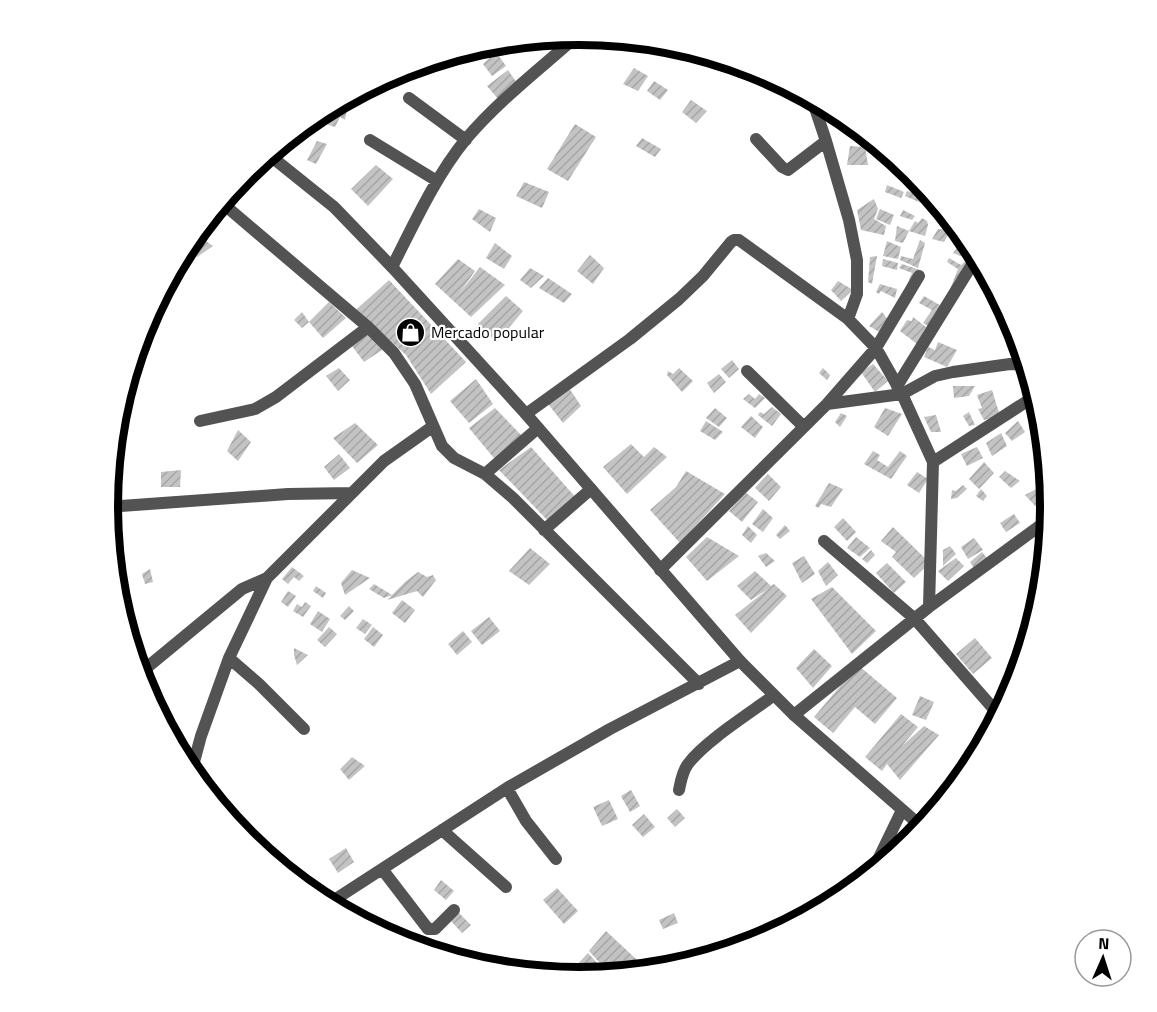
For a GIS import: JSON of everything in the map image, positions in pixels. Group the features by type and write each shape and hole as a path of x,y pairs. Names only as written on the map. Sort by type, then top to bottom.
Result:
{"street":[{"path":"392,267 437,181 466,140 505,100 566,45"},
{"path":"409,98 466,140"},
{"path":"816,111 849,220 857,260 857,294 848,319"},
{"path":"756,139 782,167 788,170 826,141"},
{"path":"370,140 437,181"},
{"path":"278,157 334,207 392,267 526,414 660,570 773,696 915,821"},
{"path":"227,207 368,327 394,353 415,384 442,446 454,458 485,474 513,498 699,684"},
{"path":"526,414 630,339 671,305 703,276 734,240 744,243 848,319 876,348 899,390 933,462 929,607"},
{"path":"899,390 972,266"},
{"path":"660,570 827,404 876,348 919,276"},
{"path":"200,421 255,409 276,397 368,327"},
{"path":"827,404 899,390 935,376 953,372 1017,364"},
{"path":"747,371 804,427"},
{"path":"933,462 1027,401"},
{"path":"194,761 229,658 267,579 306,537 384,461 432,427"},
{"path":"485,474 538,428"},
{"path":"543,530 591,489"},
{"path":"118,506 288,494 352,493"},
{"path":"794,715 929,607 1039,526"},
{"path":"824,541 915,619 993,708"},
{"path":"147,667 242,589 254,582 267,579"},
{"path":"229,658 304,729"},
{"path":"337,898 507,788 610,729 740,661"},
{"path":"679,790 681,776 688,763 773,696"},
{"path":"507,788 526,821 556,859"},
{"path":"881,854 902,810"},
{"path":"442,830 506,887"},
{"path":"382,869 428,929 435,929 454,910"}],"building":[{"path":"497,53 506,66 492,76 483,64"},
{"path":"634,68 648,76 638,91 623,84"},
{"path":"508,70 517,83 499,100 487,86"},
{"path":"654,81 668,90 660,100 647,91"},
{"path":"691,100 707,111 696,123 682,112"},
{"path":"347,109 345,120 340,117 335,127 323,123"},
{"path":"575,124 596,137 568,181 547,169"},
{"path":"642,138 661,149 655,157 636,146"},
{"path":"317,141 327,144 316,164 307,160"},
{"path":"850,146 865,147 868,165 847,165"},
{"path":"376,165 393,179 368,206 351,189"},
{"path":"524,182 549,192 542,208 516,196"},
{"path":"887,185 904,192 901,198 885,192"},
{"path":"907,191 916,194 928,206 905,196"},
{"path":"874,199 878,209 874,219 886,226 884,235 861,230 857,210"},
{"path":"479,209 496,218 490,232 472,219"},
{"path":"880,209 894,215 890,225 876,219"},
{"path":"903,210 915,216 912,220 900,216"},
{"path":"922,218 927,221 928,225 925,236 909,231 915,221 918,223"},
{"path":"897,226 909,231 903,243 895,241"},
{"path":"938,229 947,230 949,233 944,242 932,239"},
{"path":"203,239 213,246 197,257 193,254"},
{"path":"920,240 925,243 918,268 900,260 901,256 913,259"},
{"path":"887,241 901,247 898,259 883,256"},
{"path":"495,243 512,256 504,269 486,258"},
{"path":"957,248 962,251 966,258 953,253"},
{"path":"590,255 604,268 593,284 577,271"},
{"path":"877,256 872,284 868,282 870,257"},
{"path":"949,258 961,265 967,260 970,263 947,297 958,269 947,262"},
{"path":"458,259 475,271 459,294 480,267 505,285 471,317 435,284"},
{"path":"883,259 898,263 897,270 882,266"},
{"path":"902,264 920,270 907,294 905,289 912,273 899,268"},
{"path":"530,268 544,276 531,288 520,280"},
{"path":"548,278 572,294 564,303 539,288"},
{"name":"Mercado popular","path":"389,280 466,362 431,394 406,355 356,310"},
{"path":"838,281 853,290 841,301 831,290"},
{"path":"880,284 897,289 895,298 881,291 879,294 876,292"},
{"path":"506,296 523,311 497,342 478,324"},
{"path":"924,296 945,308 932,328 923,323 932,310 919,303"},
{"path":"329,302 346,318 323,338 309,322"},
{"path":"302,312 309,322 302,328 294,320"},
{"path":"882,312 889,321 881,333 869,326"},
{"path":"913,317 926,327 917,344 900,331 907,320 912,321"},
{"path":"370,332 385,348 364,362 352,346"},
{"path":"938,342 957,350 947,367 924,357 928,347 935,350"},
{"path":"732,360 739,369 729,378 721,369"},
{"path":"873,364 888,381 875,392 861,372"},
{"path":"339,368 350,380 338,391 326,376"},
{"path":"679,368 693,381 682,392 667,375 668,371 673,374"},
{"path":"823,368 830,375 827,380 819,373"},
{"path":"719,374 726,382 714,393 707,383"},
{"path":"476,379 493,404 469,423 450,401"},
{"path":"953,386 975,386 969,396 954,398"},
{"path":"569,388 581,406 563,423 545,400"},
{"path":"992,390 1000,416 984,420 978,409 982,408 977,395"},
{"path":"749,394 755,399 759,394 765,398 755,408 743,399"},
{"path":"772,407 781,414 772,426 758,415 760,412 764,414"},
{"path":"495,408 524,438 498,463 469,428"},
{"path":"715,408 727,418 719,427 706,418"},
{"path":"885,408 902,414 888,436 874,427"},
{"path":"969,412 975,425 969,426 963,416"},
{"path":"841,413 847,416 840,427 835,422"},
{"path":"936,415 941,432 931,432 924,417"},
{"path":"751,416 763,427 755,438 741,427"},
{"path":"706,421 723,432 715,440 700,431"},
{"path":"1018,421 1025,432 1012,441 1005,433"},
{"path":"355,423 378,445 357,463 333,438"},
{"path":"238,430 251,442 238,461 227,451"},
{"path":"1001,433 1007,446 992,456 986,443"},
{"path":"631,444 644,457 654,447 667,457 627,494 603,467"},
{"path":"531,447 578,500 551,524 499,470"},
{"path":"977,447 983,458 967,466 961,454"},
{"path":"873,451 880,455 877,460 888,467 900,451 907,456 891,479 864,464"},
{"path":"339,454 350,468 334,480 324,467"},
{"path":"984,462 994,473 979,489 969,479"},
{"path":"181,470 180,487 161,487 161,472"},
{"path":"686,471 725,494 680,543 650,510 676,487"},
{"path":"1005,471 1020,481 1011,488 999,477"},
{"path":"917,472 928,479 919,493 907,485"},
{"path":"768,474 781,487 769,501 755,488"},
{"path":"829,483 843,489 831,507 821,504 819,508 815,506"},
{"path":"963,485 967,489 957,498 951,499 952,490 956,491"},
{"path":"981,489 987,496 983,501 976,496"},
{"path":"1036,489 1040,493 1040,509 1039,510 1025,495"},
{"path":"745,492 758,502 742,522 729,511"},
{"path":"763,509 773,518 763,532 752,524"},
{"path":"1014,514 1020,523 1006,532 1000,523"},
{"path":"843,518 856,532 847,541 834,527"},
{"path":"785,525 790,531 780,539 776,535"},
{"path":"748,526 757,535 751,543 742,535"},
{"path":"893,527 930,563 914,578 892,557 896,552 881,541"},
{"path":"707,537 739,556 707,581 686,557"},
{"path":"856,537 870,548 860,557 847,548"},
{"path":"974,538 983,550 968,559 961,547"},
{"path":"950,546 956,554 943,566 943,550"},
{"path":"530,548 550,564 529,585 509,571"},
{"path":"871,550 875,555 867,563 862,559"},
{"path":"982,552 987,558 974,568 970,562"},
{"path":"766,553 775,561 766,567 758,556"},
{"path":"804,556 815,574 802,583 792,563"},
{"path":"956,558 964,566 948,581 938,571"},
{"path":"828,562 838,575 826,586 818,571"},
{"path":"887,563 906,582 894,593 876,573"},
{"path":"292,567 304,576 299,581 294,577 288,584 282,579"},
{"path":"150,569 153,582 145,584 142,574"},
{"path":"352,570 370,578 345,595 341,583"},
{"path":"755,571 771,586 774,584 787,596 751,633 735,615 768,589 751,600 737,586"},
{"path":"418,572 427,577 433,575 436,580 423,597 417,591 387,600 405,582"},
{"path":"374,584 392,595 384,598 369,589"},
{"path":"316,586 326,593 323,598 313,591"},
{"path":"832,587 876,631 852,654 811,599"},
{"path":"288,591 296,596 288,607 281,602"},
{"path":"402,600 415,610 405,623 392,613"},
{"path":"305,602 311,606 303,617 293,611 297,604 302,607"},
{"path":"349,606 354,611 345,620 340,616"},
{"path":"318,611 330,619 322,632 310,624"},
{"path":"489,617 500,631 482,645 471,631"},
{"path":"363,619 372,625 365,634 356,628"},
{"path":"329,627 337,634 325,647 317,640"},
{"path":"373,627 383,635 374,647 364,639"},
{"path":"463,631 472,642 457,655 448,644"},
{"path":"975,638 992,658 973,674 956,654"},
{"path":"294,648 308,655 297,665 294,655"},
{"path":"814,649 832,666 813,688 796,668"},
{"path":"858,665 897,698 875,724 855,707 833,733 814,717"},
{"path":"920,696 934,702 926,720 912,715"},
{"path":"901,714 918,727 902,746 924,726 939,735 900,780 887,764 882,771 865,757"},
{"path":"352,757 365,766 349,780 340,769"},
{"path":"631,790 640,806 630,812 621,796"},
{"path":"609,800 618,819 602,826 593,807"},
{"path":"677,809 685,818 675,827 667,818"},
{"path":"644,814 655,827 643,837 632,825"},
{"path":"346,848 354,862 338,873 329,859"},
{"path":"441,880 454,891 446,900 434,890"},
{"path":"557,888 578,911 564,924 543,900"},
{"path":"459,913 471,925 462,933 451,921"},
{"path":"674,913 678,923 663,929 659,920"},
{"path":"606,931 640,963 603,966 589,951"},
{"path":"588,953 600,966 578,967 575,967"}],"place":[{"name":"Mercado popular","path":"410,332"}]}
